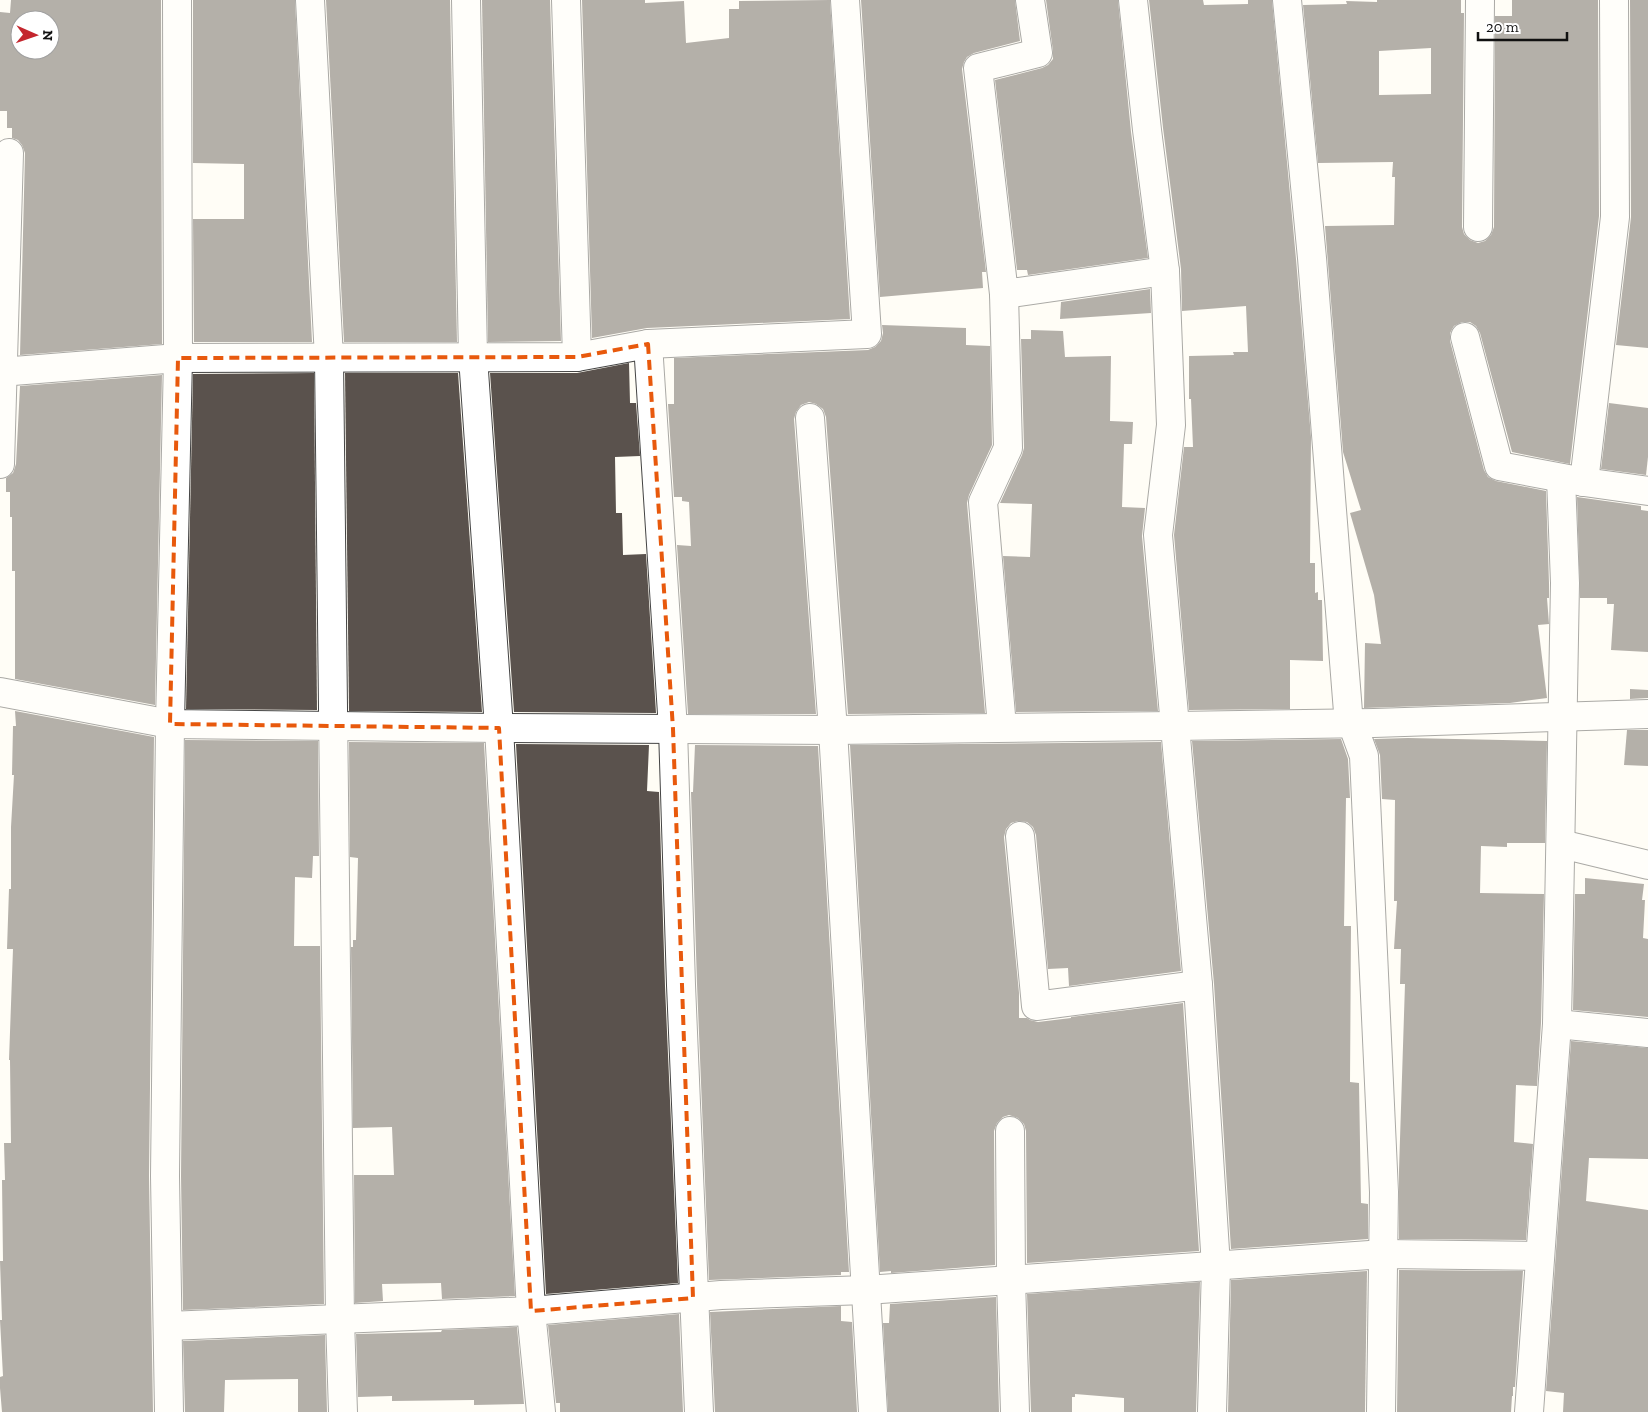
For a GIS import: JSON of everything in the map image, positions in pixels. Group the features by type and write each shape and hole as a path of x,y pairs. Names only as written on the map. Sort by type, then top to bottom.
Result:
{"street":[{"path":"169,1412 165,1176 170,724 178,358 177,0"},
{"path":"310,0 329,358 342,1412"},
{"path":"466,0 473,357 499,728 531,1311 541,1412"},
{"path":"566,0 577,357"},
{"path":"2,372 178,358 577,357 648,344 867,334 845,0"},
{"path":"1002,727 983,502 1008,448 1004,294 978,68 1038,53 1030,0"},
{"path":"1133,0 1165,271 1171,425 1158,535 1198,985 1216,1266 1212,1412"},
{"path":"1287,0 1313,268 1348,712 1364,756 1384,1192 1381,1412"},
{"path":"1478,227 1480,0"},
{"path":"1529,1412 1557,1024 1565,583 1573,480 1615,217 1614,0"},
{"path":"0,464 9,153"},
{"path":"1004,294 1165,271"},
{"path":"1465,337 1499,466 1573,480 1648,491"},
{"path":"648,344 673,729 680,975 699,1412"},
{"path":"810,418 833,730 873,1412"},
{"path":"0,692 170,724 833,730 1352,723 1648,714"},
{"path":"1020,836 1036,1006 1198,985"},
{"path":"1561,844 1648,865"},
{"path":"1557,1024 1648,1033"},
{"path":"1010,1131 1011,1280 1016,1412"},
{"path":"168,1326 531,1311 721,1295 866,1290 1384,1254 1539,1256"}],"highlighted area":[{"path":"648,344 673,729 693,1298 531,1311 499,728 170,724 178,358 577,357"}],"building":[{"path":"11,0 161,0 162,344 20,355 25,153 18,140 12,138 12,128 7,128 7,111 0,111 0,12 10,13 10,60 60,60 60,10 10,10"},
{"path":"193,0 295,0 312,342 194,342 193,219 244,219 244,164 193,163"},
{"path":"326,0 450,0 457,342 344,342"},
{"path":"482,0 550,0 561,341 488,342"},
{"path":"582,0 645,0 645,3 684,1 686,43 729,38 729,9 739,9 739,1 830,0 850,319 647,328 592,338"},
{"path":"861,0 1015,0 1020,41 974,53 967,57 962,69 986,272 982,272 983,288 880,297"},
{"path":"1046,0 1118,0 1131,132 1148,258 1028,275 1027,270 1017,270 995,80 1042,68 1053,59"},
{"path":"1149,0 1203,0 1204,5 1248,4 1248,0 1272,0 1311,437 1310,563 1315,563 1315,593 1318,592 1318,600 1322,600 1323,661 1290,660 1290,709 1189,710 1174,535 1184,447 1193,447 1191,399 1189,399 1189,356 1234,355 1233,352 1248,352 1246,306 1182,311 1181,269"},
{"path":"1377,0 1461,0 1461,13 1464,13 1462,227 1464,234 1470,240 1478,243 1485,241 1491,235 1494,227 1495,16 1512,16 1512,0 1598,0 1599,216 1570,464 1512,452 1480,333 1476,326 1470,322 1462,322 1454,326 1450,333 1450,341 1484,470 1488,477 1496,481 1546,491 1549,624 1538,625 1547,698 1510,703 1364,708 1365,643 1381,644 1374,595 1350,513 1361,510 1343,452 1325,226 1394,225 1395,177 1392,177 1393,162 1318,163 1303,5 1347,4 1346,1 1377,2","holes":["1431,48 1431,94 1379,95 1379,51"]},
{"path":"1630,0 1648,0 1648,348 1616,345 1631,217"},
{"path":"1150,289 1151,313 1060,319 1061,302"},
{"path":"882,325 966,328 966,345 990,346 992,445 967,503 985,713 848,714 826,417 823,409 809,402 801,405 794,419 816,714 688,714 677,545 691,546 689,502 682,501 682,497 674,497 668,404 674,404 674,358 868,350 875,347 881,341"},
{"path":"1031,330 1063,331 1065,357 1111,356 1110,421 1133,422 1132,444 1124,444 1122,507 1145,508 1142,536 1158,711 1016,712 1003,556 1030,557 1032,504 1000,503 1024,448 1021,339 1031,339"},
{"path":"629,363 630,403 636,403 640,456 615,457 616,513 622,513 623,555 646,554 656,713 514,712 490,373 577,373"},
{"path":"314,373 317,710 186,709 193,374"},
{"path":"345,373 458,373 482,712 349,711"},
{"path":"162,375 155,705 15,679 15,571 12,571 12,517 10,517 10,492 6,492 6,478 13,473 16,464 20,386"},
{"path":"1609,403 1648,408 1646,475 1601,469"},
{"path":"1577,497 1641,506 1641,510 1648,511 1648,652 1611,650 1614,604 1607,604 1607,598 1580,598"},
{"path":"1630,689 1648,690 1648,698 1630,699"},
{"path":"15,711 154,737 149,1176 153,1412 2,1412 0,1388 0,1377 3,1376 0,1320 2,1320 0,1261 3,1261 2,1180 5,1180 4,1143 11,1143 9,1060 13,949 7,949 9,889 11,889 11,827 14,775 12,775 13,726 16,726"},
{"path":"1627,730 1648,730 1648,766 1624,765"},
{"path":"1341,739 1348,759 1350,798 1346,798 1344,926 1351,926 1350,1082 1359,1083 1361,1203 1368,1204 1368,1239 1231,1249 1214,984 1192,741"},
{"path":"1374,739 1547,741 1545,843 1507,843 1507,847 1481,846 1480,893 1544,894 1541,1023 1537,1086 1516,1085 1514,1142 1533,1144 1526,1240 1399,1239 1399,1170 1405,984 1400,984 1401,949 1394,949 1397,901 1394,901 1395,800 1382,799 1380,755"},
{"path":"185,740 318,741 319,856 313,856 312,878 295,877 294,946 320,946 324,1304 183,1310 181,1176"},
{"path":"349,742 484,743 515,1296 442,1299 441,1283 382,1284 383,1301 355,1303 354,1175 394,1175 392,1127 353,1128 351,947 353,947 353,940 356,940 358,858 350,857"},
{"path":"1161,742 1181,971 1069,986 1068,968 1048,969 1036,835 1033,827 1027,822 1018,821 1011,823 1006,829 1004,837 1019,993 1019,1018 1027,1018 1038,1022 1183,1003 1199,1251 1027,1263 1026,1131 1024,1124 1018,1118 1009,1115 1003,1117 997,1123 994,1131 995,1265 891,1273 891,1271 880,1272 850,745"},
{"path":"516,744 649,745 647,791 659,792 665,986 678,1283 546,1294"},
{"path":"695,745 818,746 849,1272 841,1272 841,1275 709,1280 691,792 693,792"},
{"path":"1585,878 1644,884 1642,900 1645,900 1643,938 1648,939 1648,1017 1573,1010 1575,894 1585,894"},
{"path":"1571,1041 1648,1048 1648,1159 1589,1158 1586,1201 1648,1210 1648,1412 1563,1412 1564,1393 1546,1391"},
{"path":"1399,1270 1523,1271 1515,1387 1513,1387 1511,1412 1397,1412"},
{"path":"1367,1271 1365,1412 1228,1412 1231,1280"},
{"path":"1200,1282 1196,1412 1124,1412 1124,1398 1075,1394 1075,1397 1072,1397 1072,1412 1031,1412 1027,1294"},
{"path":"996,1297 999,1412 888,1412 883,1323 889,1323 890,1304"},
{"path":"841,1306 841,1321 852,1322 857,1412 715,1412 710,1312"},
{"path":"679,1314 683,1412 560,1412 560,1403 556,1403 548,1325"},
{"path":"517,1327 524,1404 474,1405 474,1400 392,1401 392,1396 358,1397 356,1334 441,1332 442,1330"},
{"path":"325,1335 327,1412 298,1412 298,1379 225,1380 224,1412 185,1412 183,1341"}]}
